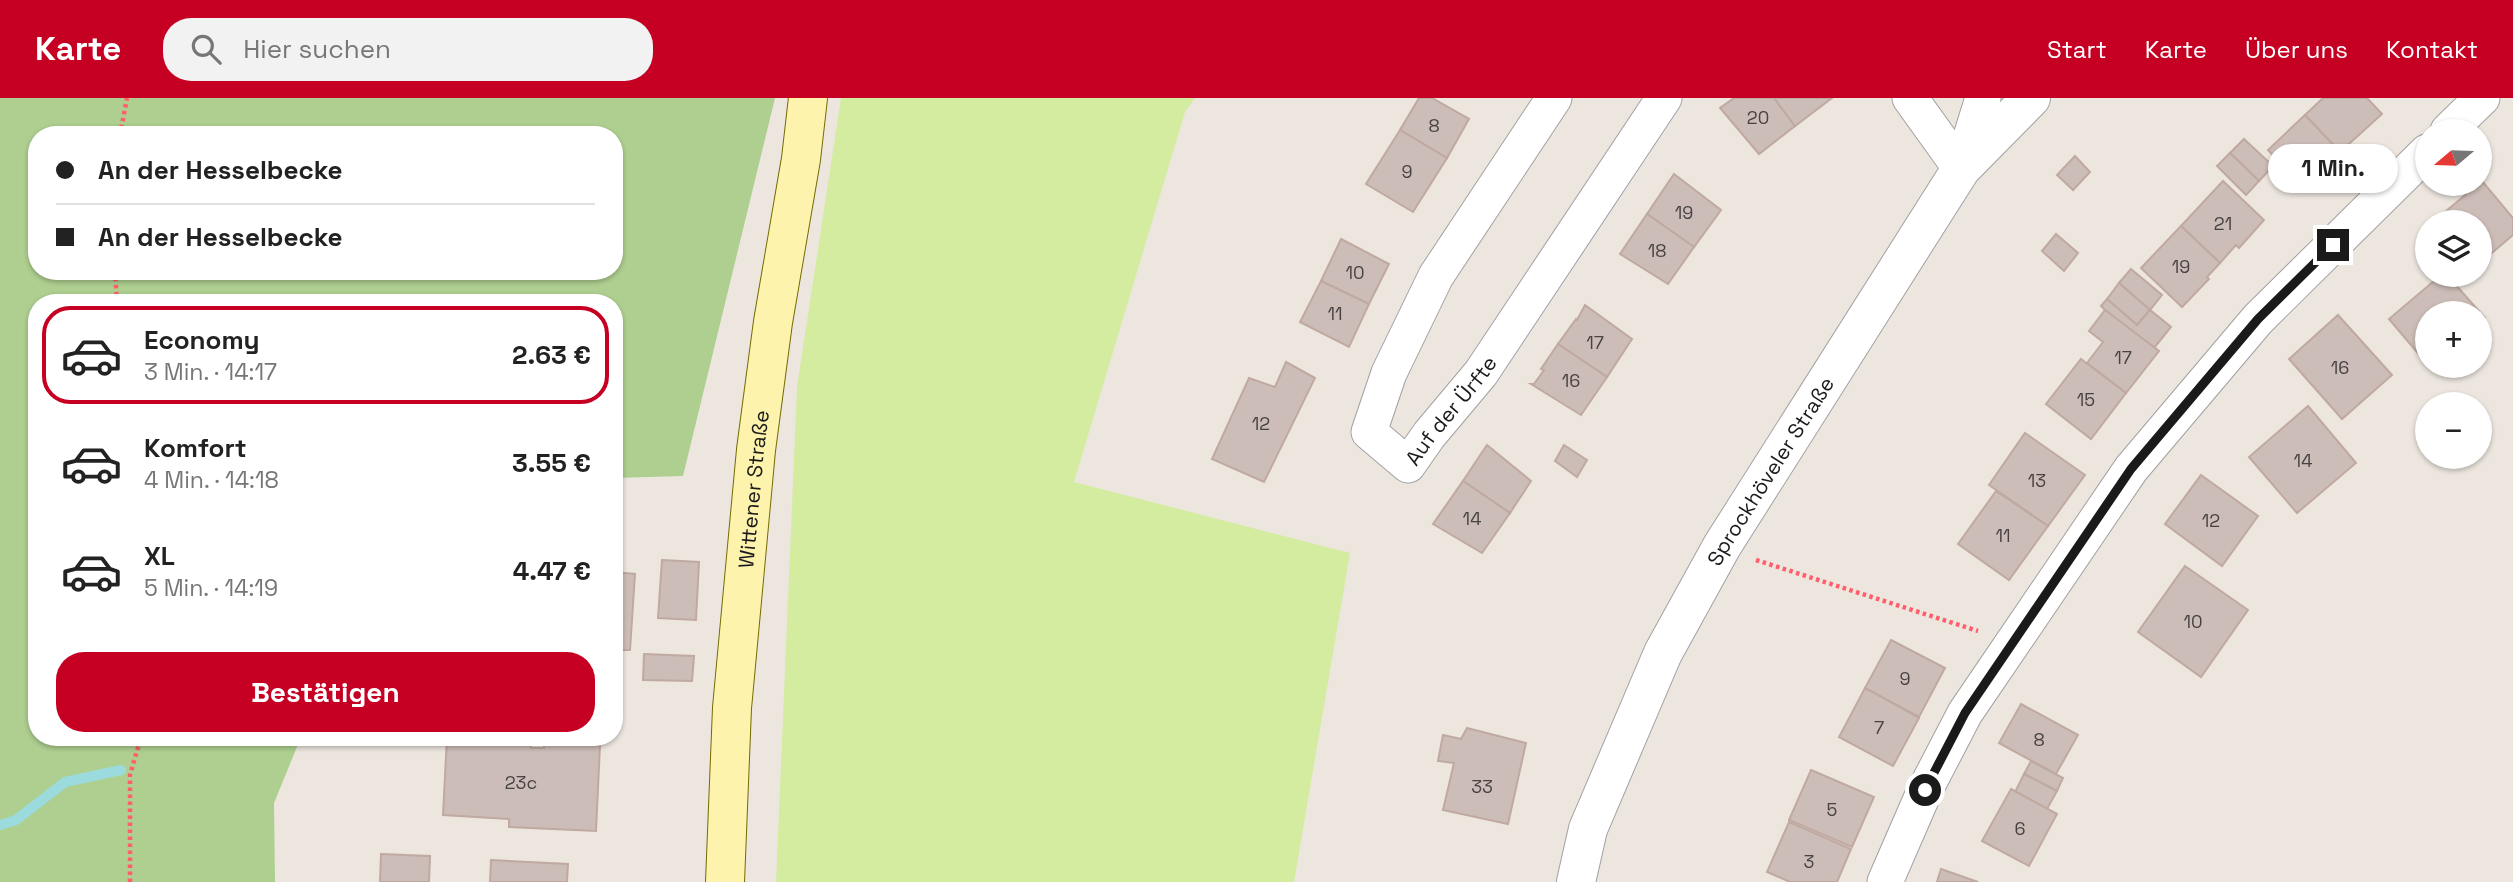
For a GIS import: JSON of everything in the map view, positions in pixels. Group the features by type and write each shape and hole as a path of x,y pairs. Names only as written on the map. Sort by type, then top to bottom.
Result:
{"main road":[{"name":"Wittener Straße","path":"725,882 732,708 756,450 808,98"}],"street":[{"name":"Auf der Ürfte","path":"1554,98 1436,276 1389,373 1369,432 1408,465 1429,435 1481,373 1664,98"},
{"path":"1910,98 1961,169"},
{"path":"1961,169 1983,98"},
{"name":"Sprockhöveler Straße","path":"1576,882 1588,829 1663,653 1722,546 1961,169 2031,98"},
{"path":"2460,119 2482,98"},
{"path":"1885,882 1925,790 1960,724 2012,642 2131,469 2258,319 2415,164"}],"path":[{"path":"122,126 127,98"},
{"path":"1722,546 1746,557 2012,642"},
{"path":"130,882 130,775 138,746"}],"green space":[{"path":"0,98 775,98 683,476 623,478 623,294 28,294 28,746 297,746 274,803 275,882 0,882"},
{"path":"841,98 1195,98 1185,112 1074,482 1350,553 1294,882 776,882 797,387"}],"building":[{"path":"1419,98 1432,98 1469,119 1447,158 1400,130"},
{"path":"1734,98 1774,98 1795,126 1759,154 1720,108"},
{"path":"1774,98 1832,98 1795,126"},
{"path":"2323,98 2367,98 2382,114 2340,152 2305,115"},
{"path":"2305,115 2340,152 2302,187 2268,150"},
{"path":"1400,130 1447,158 1413,212 1366,184"},
{"path":"2244,139 2273,166 2259,181 2230,153"},
{"path":"2230,153 2259,181 2246,195 2217,166"},
{"path":"2075,156 2090,172 2073,190 2057,175"},
{"path":"1674,174 1721,210 1694,247 1647,214"},
{"path":"2223,181 2264,220 2239,248 2236,245 2220,263 2181,226"},
{"path":"2492,193 2513,218 2513,235 2492,253 2492,210 2447,210 2464,196 2492,196"},
{"path":"1647,214 1694,247 1668,284 1620,254"},
{"path":"2181,226 2220,263 2207,277 2209,279 2182,307 2141,268"},
{"path":"2056,234 2078,253 2064,271 2042,251"},
{"path":"1341,239 1389,264 1369,304 1321,281"},
{"path":"2131,269 2162,295 2150,310 2119,283"},
{"path":"1321,281 1369,304 1349,347 1300,322"},
{"path":"2119,283 2150,310 2137,325 2107,299"},
{"path":"2427,287 2458,287 2470,301 2415,301 2415,350 2389,319"},
{"path":"2107,299 2137,325 2150,310 2171,327 2154,348 2101,306"},
{"path":"1585,305 1632,339 1607,377 1558,344"},
{"path":"2105,310 2159,351 2126,393 2087,363 2103,342 2089,331"},
{"path":"2338,315 2392,375 2342,419 2289,359"},
{"path":"1558,344 1607,377 1581,415 1531,384 1534,384 1544,370 1541,369"},
{"path":"2081,359 2126,393 2091,439 2046,404"},
{"path":"1286,362 1315,378 1264,482 1212,459 1249,378 1275,387"},
{"path":"2308,406 2356,463 2297,513 2249,457"},
{"path":"2025,433 2085,475 2048,526 1989,485"},
{"path":"1487,445 1531,481 1510,513 1463,481"},
{"path":"1564,445 1587,460 1577,477 1555,461"},
{"path":"2201,475 2258,516 2222,566 2165,524"},
{"path":"1463,481 1510,513 1482,553 1433,524"},
{"path":"1996,491 2048,526 2009,580 1958,544"},
{"path":"662,560 699,562 696,620 658,618"},
{"path":"2185,566 2248,610 2201,677 2138,632"},
{"path":"623,573 635,574 630,650 623,650"},
{"path":"1891,640 1945,668 1919,717 1865,688"},
{"path":"644,654 694,656 692,681 643,680"},
{"path":"1865,688 1919,718 1893,766 1839,737"},
{"path":"2021,704 2078,735 2056,774 1999,743"},
{"path":"1467,728 1526,743 1508,824 1443,810 1454,763 1438,761 1443,735 1461,739"},
{"path":"447,746 600,746 596,831 509,827 509,819 443,815"},
{"path":"2031,761 2063,778 2057,791 2024,774"},
{"path":"1811,770 1874,797 1852,847 1789,820"},
{"path":"2024,774 2057,791 2047,809 2015,792"},
{"path":"2011,789 2057,814 2029,866 1982,841"},
{"path":"1789,822 1851,849 1837,882 1790,882 1767,872"},
{"path":"381,854 430,856 429,882 380,882"},
{"path":"491,860 568,864 567,882 490,882"},
{"path":"1941,869 1978,882 1937,882"}],"waterway":[{"path":"0,825 16,820 65,782 121,770"}],"route":[{"path":"1925,790 1965,713 2131,469 2258,319 2333,245"}]}
